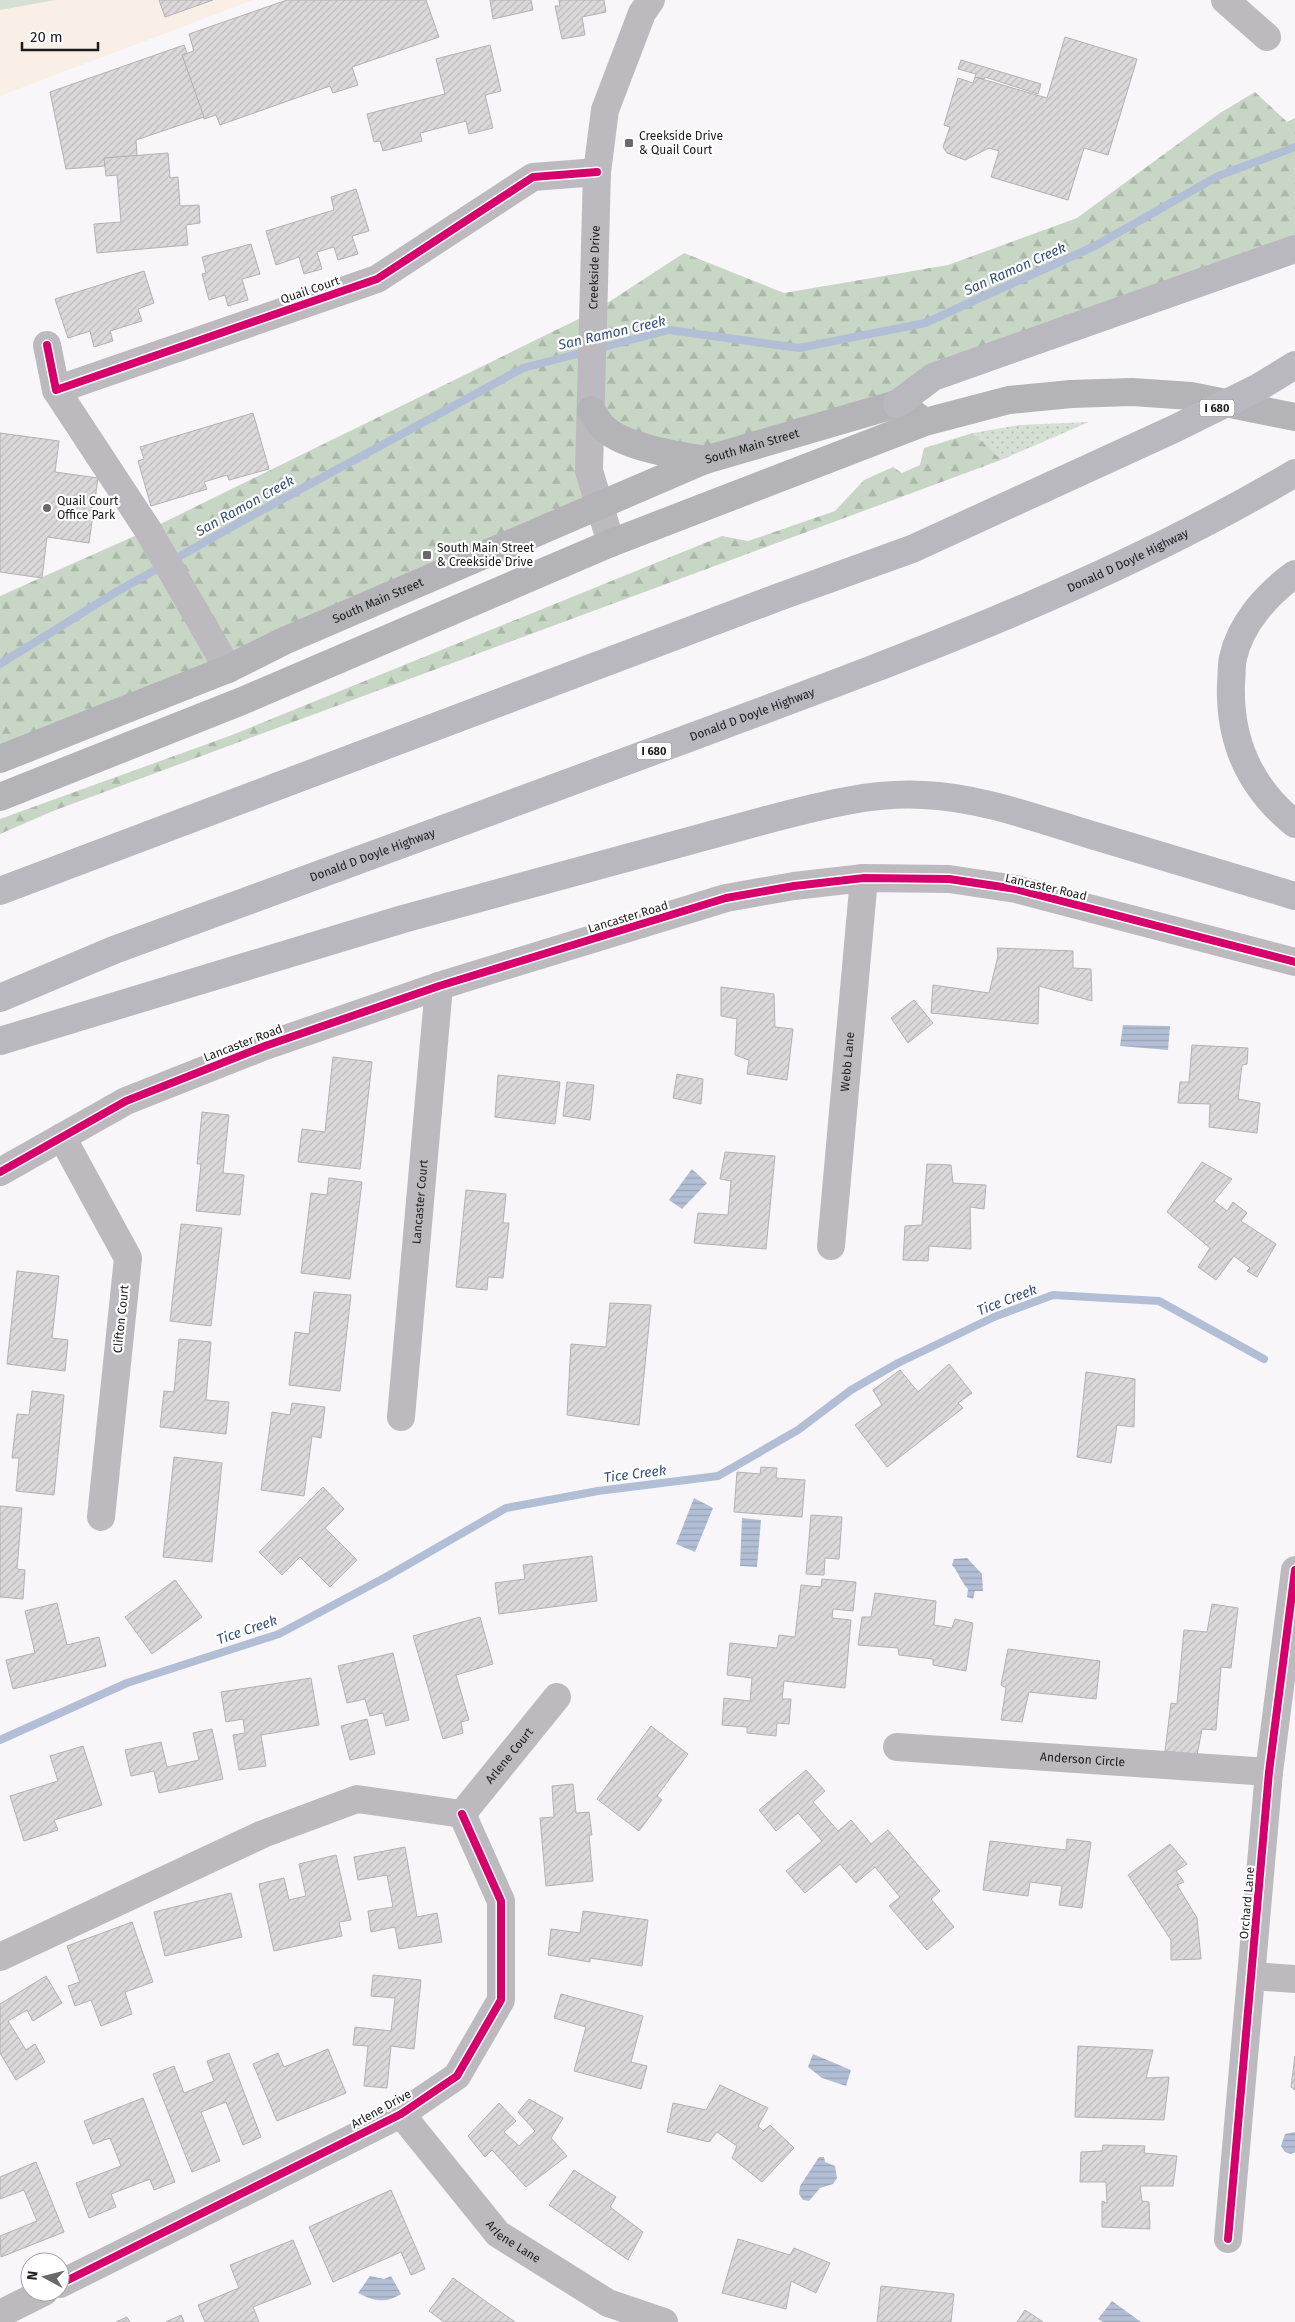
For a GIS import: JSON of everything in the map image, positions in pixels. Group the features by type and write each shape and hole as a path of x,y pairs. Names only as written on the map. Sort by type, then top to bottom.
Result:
{"highway":[{"path":"897,404 933,378 1295,248"},
{"name":"I 680","path":"0,891 630,652 912,548 1174,429 1259,387 1295,365"},
{"name":"Donald D Doyle Highway","path":"0,998 114,950 817,691 944,640 1066,589 1219,516 1295,473"},
{"path":"1295,574 1274,590 1249,622 1233,658 1230,706 1238,742 1248,771 1264,795 1295,824"},
{"path":"0,1041 403,919 766,820 819,807 872,798 921,795 941,796 1002,809 1295,896"}],"main road":[{"path":"0,797 242,701 611,543 925,422 1009,400 1070,394 1132,392 1191,396 1295,417"},
{"path":"591,404 603,428 626,440 659,452 705,460"},
{"path":"897,404 925,422"},
{"name":"South Main Street","path":"0,759 228,669 284,641 705,460 897,404"}],"street":[{"name":"Creekside Drive","path":"611,543 589,471 597,172 605,110 642,13 651,0"},
{"path":"1225,0 1267,37"},
{"name":"Quail Court","path":"56,390 377,279 533,177 597,172"},
{"path":"48,345 56,390 148,530 182,586 228,669"},
{"name":"Lancaster Road","path":"0,1172 126,1101 265,1046 439,986 726,898 794,886 864,878 950,879 1016,889 1295,962"},
{"name":"Webb Lane","path":"831,1246 864,878"},
{"name":"Lancaster Court","path":"401,1417 439,986"},
{"name":"Clifton Court","path":"62,1138 128,1258 101,1517"},
{"name":"Orchard Lane","path":"1228,2239 1269,1772 1295,1570"},
{"name":"Arlene Court","path":"462,1814 556,1698"},
{"name":"Anderson Circle","path":"897,1747 1269,1772"},
{"path":"0,1957 263,1834 357,1799 462,1814"},
{"name":"Arlene Drive","path":"70,2279 401,2114 457,2076 501,2000 501,1901 462,1814"},
{"path":"1252,1976 1295,1979"},
{"name":"Arlene Lane","path":"401,2114 498,2234 608,2303 664,2322"},
{"path":"0,2314 24,2302"}],"shaded area":[{"path":"0,0 253,0 0,96"},
{"path":"0,0 55,0 0,10"},
{"path":"1089,422 1001,460 973,433 1019,425"}],"green space":[{"path":"1255,92 1287,122 1295,118 1295,249 705,460 603,427 599,505 0,759 0,596 148,530 595,311 684,253 784,293 948,265 1077,218 1220,113"},
{"path":"973,433 1001,460 53,811 0,834 0,819 232,735 722,536 748,541 835,511 864,480 893,467 902,473 920,465 924,448"}],"water":[{"path":"1123,1025 1170,1026 1168,1050 1120,1046"},
{"path":"692,1169 707,1183 682,1209 669,1200"},
{"path":"694,1498 713,1508 695,1552 676,1544"},
{"path":"742,1518 761,1520 757,1567 740,1566"},
{"path":"967,1558 982,1574 983,1591 975,1591 973,1599 967,1597 968,1589 952,1565 954,1559"},
{"path":"813,2054 851,2070 846,2086 822,2078 808,2067"},
{"path":"1295,2132 1295,2152 1291,2154 1285,2152 1281,2146 1285,2134"},
{"path":"819,2157 824,2157 825,2162 835,2166 837,2178 833,2184 820,2188 809,2201 803,2200 799,2194 800,2186"},
{"path":"370,2276 384,2279 391,2276 401,2294 390,2299 380,2300 358,2293"},
{"path":"1112,2301 1141,2322 1103,2322 1098,2319"}],"building":[{"path":"159,0 213,0 165,17"},
{"path":"287,0 426,0 439,37 352,67 358,85 333,93 330,86 220,125 216,115 204,119 182,55 194,51 189,34"},
{"path":"490,0 531,0 533,10 493,19"},
{"path":"559,0 604,0 606,12 582,17 585,35 562,39 555,6 560,6"},
{"path":"1065,37 1137,59 1108,155 1084,148 1068,200 991,177 999,151 989,148 965,160 947,153 943,147 950,127 944,125 958,78 973,83 975,77 1047,98"},
{"path":"184,45 187,53 182,55 204,117 136,140 137,156 104,158 105,166 66,169 50,92"},
{"path":"490,45 501,91 485,95 493,128 469,134 466,121 420,133 422,141 383,151 380,141 374,142 367,114 445,94 436,59"},
{"path":"961,60 1041,84 1038,94 985,77 984,79 975,77 976,74 958,69"},
{"path":"168,153 170,178 178,177 180,206 199,205 200,223 186,225 188,245 97,253 94,224 121,222 117,175 106,176 104,158"},
{"path":"356,189 369,231 352,236 358,254 338,260 334,247 317,252 322,269 304,274 299,257 276,265 266,231 334,210 331,197"},
{"path":"251,244 260,274 242,279 248,300 228,306 225,295 209,300 202,274 206,273 202,257"},
{"path":"144,271 154,303 138,309 142,321 110,331 113,341 94,347 90,331 68,338 55,299"},
{"path":"253,413 269,469 229,480 227,475 204,482 207,489 151,506 138,461 144,459 140,447"},
{"name":"Quail Court Office Park","path":"0,433 59,441 55,472 98,478 89,543 47,537 42,578 0,572"},
{"path":"997,948 1073,951 1073,968 1091,969 1092,1001 1039,986 1038,1024 931,1013 933,985 989,993 998,956"},
{"path":"721,987 774,994 775,1027 793,1029 787,1080 747,1074 749,1060 735,1055 737,1019 721,1016"},
{"path":"914,1000 933,1023 908,1043 891,1018"},
{"path":"1192,1045 1248,1048 1247,1064 1242,1065 1238,1099 1260,1103 1257,1133 1209,1127 1210,1104 1178,1103 1180,1082 1189,1082"},
{"path":"333,1057 372,1062 360,1169 298,1162 302,1129 325,1132"},
{"path":"677,1074 703,1079 701,1104 673,1098"},
{"path":"498,1075 560,1082 555,1124 495,1117"},
{"path":"567,1082 594,1085 590,1120 563,1116"},
{"path":"202,1112 229,1115 223,1173 244,1175 240,1215 196,1211 201,1164 197,1164"},
{"path":"725,1152 775,1156 766,1249 694,1243 698,1213 728,1215 731,1181 720,1179"},
{"path":"1202,1162 1232,1179 1214,1201 1227,1211 1233,1202 1247,1213 1241,1221 1276,1244 1257,1277 1247,1271 1250,1268 1234,1256 1216,1280 1198,1267 1210,1248 1167,1212"},
{"path":"927,1164 951,1165 953,1183 986,1185 984,1209 970,1207 971,1249 929,1246 928,1261 903,1260 905,1226 922,1225"},
{"path":"329,1178 362,1182 350,1279 301,1273 311,1193 327,1195"},
{"path":"466,1190 506,1194 503,1223 509,1223 503,1278 488,1277 487,1290 456,1287"},
{"path":"181,1224 222,1228 211,1326 170,1321"},
{"path":"17,1271 59,1276 52,1338 68,1340 65,1371 7,1364"},
{"path":"314,1292 351,1295 340,1391 289,1385 295,1332 309,1334"},
{"path":"610,1303 651,1305 639,1425 567,1415 571,1344 606,1347"},
{"path":"179,1339 211,1342 206,1400 229,1402 226,1434 160,1427 164,1391 174,1392"},
{"path":"949,1364 972,1393 958,1403 963,1408 887,1467 855,1425 882,1405 873,1390 900,1370 918,1392"},
{"path":"1086,1372 1135,1379 1134,1427 1117,1425 1111,1463 1077,1457"},
{"path":"32,1391 64,1395 54,1495 16,1491 19,1458 12,1458 17,1414 29,1415"},
{"path":"292,1403 325,1407 321,1438 312,1436 304,1496 261,1490 272,1412 290,1415"},
{"path":"174,1457 222,1463 212,1562 163,1557"},
{"path":"761,1467 777,1468 776,1478 805,1480 802,1517 734,1512 737,1472 760,1474"},
{"path":"323,1487 344,1509 325,1528 357,1560 330,1587 300,1557 282,1575 259,1552"},
{"path":"0,1506 22,1508 17,1569 25,1570 23,1599 0,1597"},
{"path":"811,1515 842,1517 839,1559 825,1558 824,1575 806,1574"},
{"path":"592,1556 597,1601 499,1614 495,1583 525,1579 523,1565"},
{"path":"822,1579 856,1582 853,1611 833,1609 832,1618 851,1620 845,1688 784,1681 782,1699 791,1699 789,1724 777,1723 776,1736 747,1733 747,1727 722,1725 724,1698 750,1701 752,1678 727,1675 730,1643 777,1648 779,1635 795,1637 801,1585 821,1587"},
{"path":"175,1580 202,1617 152,1654 125,1617"},
{"path":"875,1593 936,1601 934,1625 952,1628 955,1619 973,1623 966,1671 933,1665 933,1659 899,1655 898,1648 858,1645 862,1617 871,1617"},
{"path":"57,1603 67,1645 99,1637 106,1666 13,1689 6,1660 35,1653 25,1611"},
{"path":"1212,1604 1238,1608 1231,1668 1221,1667 1216,1730 1202,1729 1197,1755 1165,1751 1171,1703 1177,1704 1184,1630 1207,1632"},
{"path":"480,1617 493,1664 456,1675 469,1720 461,1722 463,1733 443,1739 413,1636"},
{"path":"1008,1649 1100,1661 1096,1699 1029,1692 1022,1722 1001,1720 1006,1688 1001,1685"},
{"path":"393,1653 409,1720 386,1726 383,1713 370,1716 365,1699 347,1703 338,1666"},
{"path":"311,1678 319,1725 261,1735 266,1766 239,1770 233,1735 245,1733 243,1719 226,1722 221,1692"},
{"path":"367,1719 375,1754 350,1760 341,1726"},
{"path":"651,1726 688,1754 657,1796 662,1800 639,1831 597,1799"},
{"path":"212,1729 223,1779 159,1793 154,1771 131,1776 125,1750 161,1742 167,1767 199,1760 193,1733"},
{"path":"83,1746 102,1805 54,1820 58,1830 24,1841 10,1796 58,1781 50,1756"},
{"path":"806,1770 825,1791 813,1802 838,1831 851,1820 871,1844 888,1830 940,1891 931,1899 954,1927 927,1950 889,1906 900,1897 875,1867 856,1883 840,1864 805,1893 786,1871 822,1841 798,1813 776,1831 759,1810"},
{"path":"573,1784 576,1813 589,1812 592,1835 589,1835 593,1881 546,1886 540,1818 554,1817 552,1786"},
{"path":"1067,1839 1091,1842 1082,1908 1059,1905 1062,1886 1030,1882 1028,1896 983,1890 990,1841 1066,1850"},
{"path":"1170,1844 1187,1864 1176,1871 1184,1882 1177,1885 1197,1918 1201,1959 1171,1960 1171,1940 1128,1875"},
{"path":"405,1847 417,1917 437,1913 442,1942 399,1949 395,1927 371,1932 368,1911 393,1907 387,1875 358,1880 354,1857"},
{"path":"336,1855 351,1920 339,1922 342,1936 274,1951 259,1884 284,1878 289,1900 306,1896 299,1864"},
{"path":"231,1893 242,1937 165,1956 154,1912"},
{"path":"583,1911 648,1920 642,1966 590,1958 590,1962 548,1955 551,1929 580,1933"},
{"path":"132,1922 153,1982 125,1992 132,2014 101,2026 91,2000 75,2006 68,1986 80,1982 67,1946"},
{"path":"373,1975 421,1980 414,2049 391,2046 387,2088 364,2086 368,2046 353,2045 355,2027 391,2031 395,1998 371,1996"},
{"path":"46,1976 62,2003 33,2021 27,2010 8,2021 26,2050 35,2044 45,2062 16,2080 0,2053 0,2004"},
{"path":"561,1994 643,2016 631,2062 647,2066 641,2089 574,2071 586,2027 554,2018"},
{"path":"1078,2046 1153,2050 1146,2078 1169,2077 1164,2120 1075,2117"},
{"path":"328,2049 346,2093 277,2121 253,2064 278,2053 284,2067"},
{"path":"229,2053 261,2137 243,2145 226,2102 201,2112 220,2161 192,2172 153,2074 174,2066 184,2093 214,2081 207,2061"},
{"path":"1295,2056 1295,2090 1291,2087"},
{"path":"720,2085 768,2108 758,2126 763,2131 770,2125 794,2148 762,2182 732,2158 737,2146 717,2132 709,2142 667,2132 673,2103 706,2110"},
{"path":"143,2098 175,2182 154,2190 150,2179 111,2194 116,2207 89,2218 76,2183 121,2166 110,2138 93,2144 84,2121"},
{"path":"529,2099 563,2118 551,2138 567,2156 526,2187 492,2150 485,2157 468,2136 499,2103 516,2121 504,2132 519,2146 535,2131 518,2112"},
{"path":"1103,2145 1145,2146 1144,2153 1177,2156 1173,2186 1140,2186 1142,2201 1149,2202 1150,2229 1102,2227 1102,2201 1107,2203 1106,2182 1080,2182 1081,2152 1102,2151"},
{"path":"36,2162 64,2232 1,2257 0,2236 37,2221 24,2190 0,2199 0,2177"},
{"path":"574,2170 616,2197 610,2207 643,2232 628,2260 549,2205"},
{"path":"391,2190 425,2269 411,2275 401,2252 333,2282 309,2227"},
{"path":"738,2239 790,2255 794,2248 830,2263 816,2293 791,2281 786,2309 722,2293"},
{"path":"293,2240 311,2284 253,2307 259,2322 205,2322 198,2305 239,2288 230,2265"},
{"path":"453,2278 515,2322 444,2322 429,2311"},
{"path":"881,2286 954,2294 951,2322 877,2322"},
{"path":"1025,2310 1043,2322 1017,2322"},
{"path":"181,2315 184,2322 166,2322"},
{"path":"127,2317 130,2322 116,2322"}],"waterway":[{"name":"San Ramon Creek","path":"0,664 116,592 523,368 669,330 799,348 925,323 1095,246 1218,176 1295,147"},
{"name":"Tice Creek","path":"0,1740 127,1683 279,1634 386,1577 506,1508 598,1491 718,1476 798,1430 851,1390 898,1363 994,1317 1053,1295 1159,1301 1264,1359"}],"cycle path":[{"path":"47,345 56,390 377,279 533,177 597,172"},
{"path":"0,1172 126,1101 265,1046 439,986 726,898 794,886 864,878 949,879 1016,889 1295,962"},
{"path":"1228,2239 1269,1772 1295,1570"},
{"path":"70,2279 401,2114 457,2076 501,2000 501,1901 462,1814"}],"place":[{"name":"Creekside Drive & Quail Court","path":"629,143"},
{"name":"Quail Court Office Park","path":"47,508"},
{"name":"South Main Street & Creekside Drive","path":"427,555"}]}
